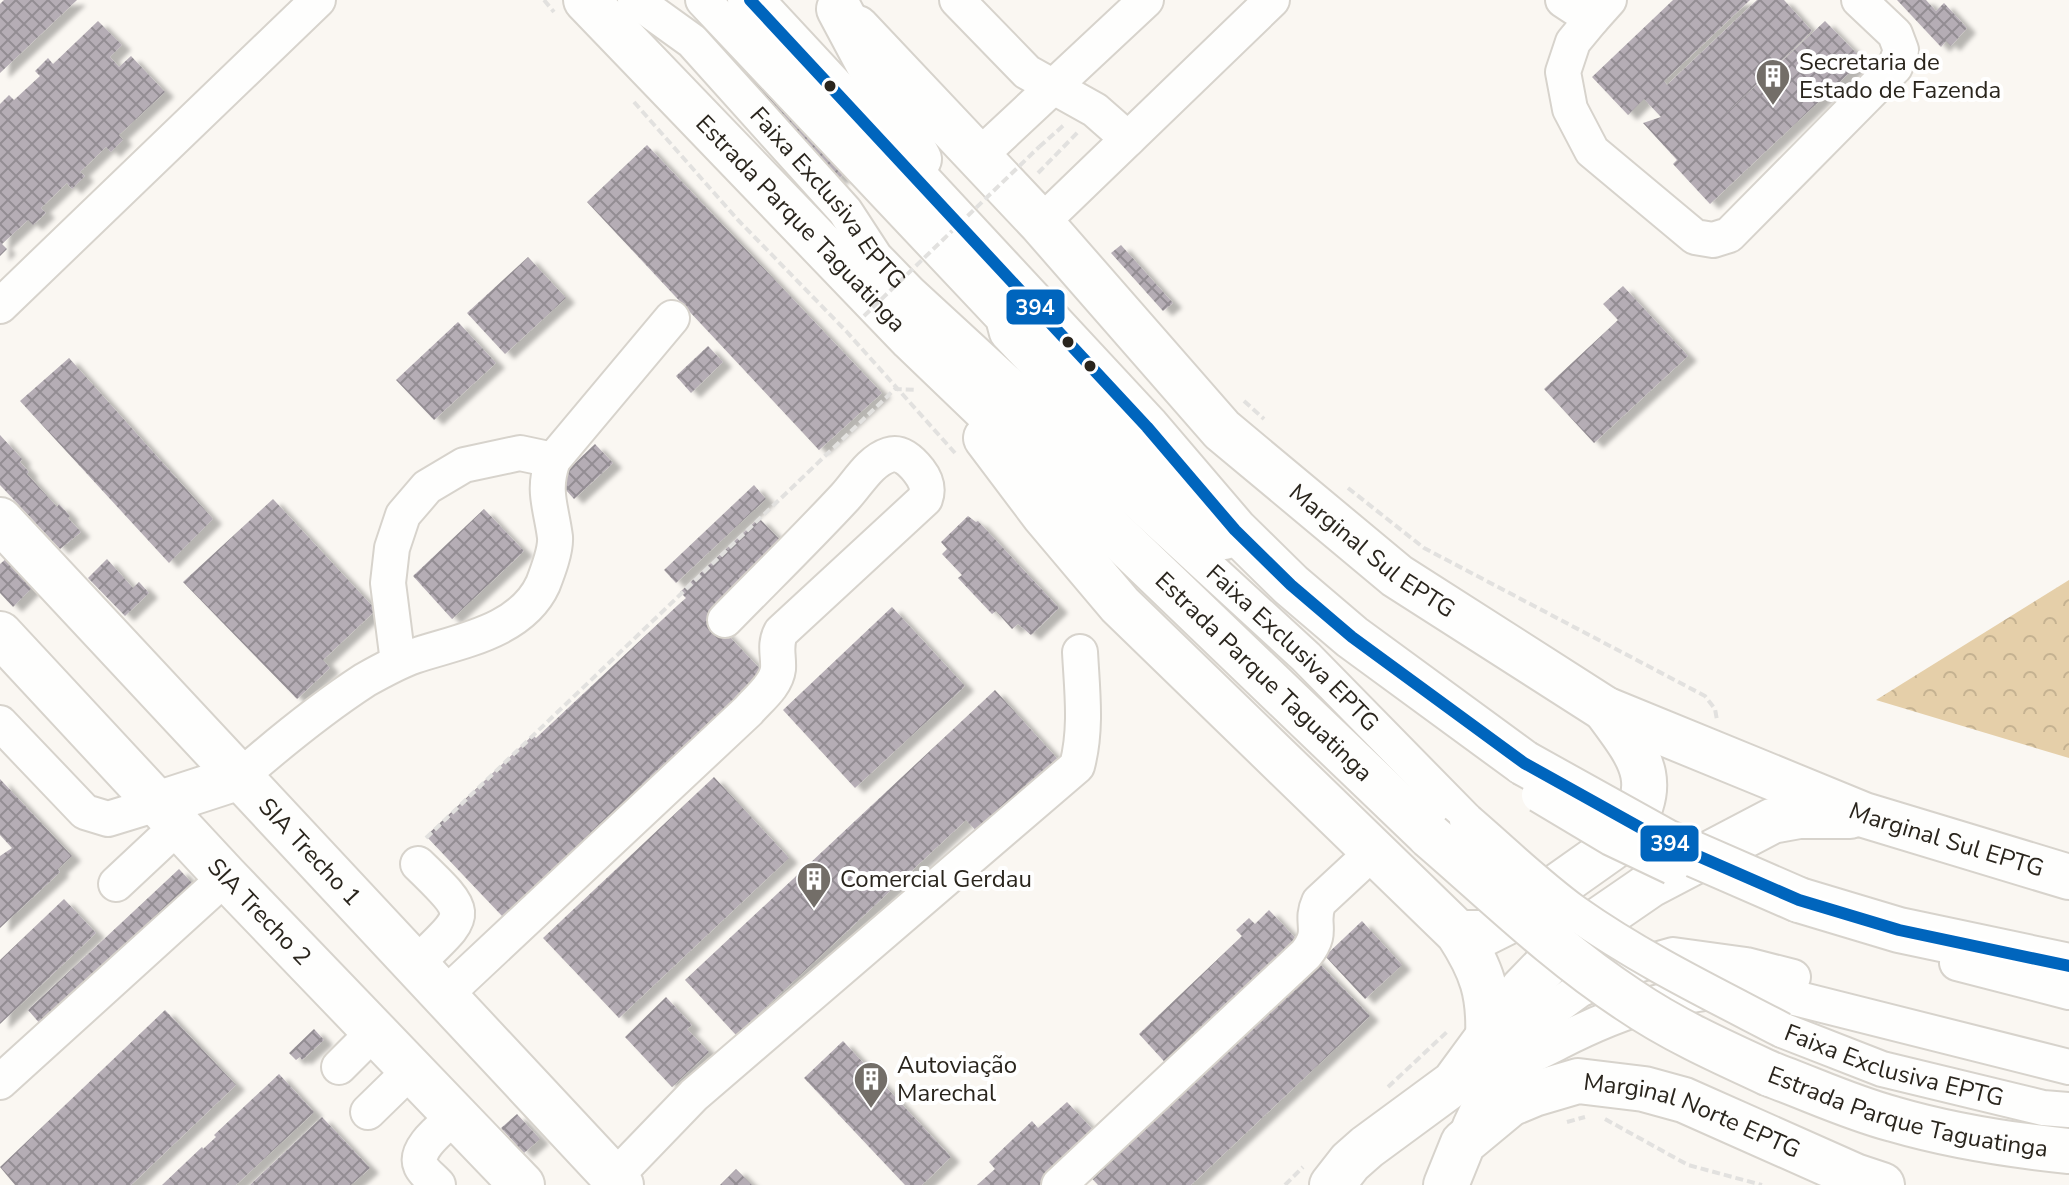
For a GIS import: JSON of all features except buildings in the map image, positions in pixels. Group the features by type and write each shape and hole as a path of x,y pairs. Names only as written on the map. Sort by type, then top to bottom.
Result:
{"main road":[{"path":"750,0 1147,427 1235,530 1291,585 1352,637 1518,771 1795,907 2069,966"},
{"path":"835,4 944,207"},
{"name":"Marginal Sul EPTG","path":"835,4 1041,223 1222,430 1397,576 1605,709 1864,815 2069,877"},
{"name":"Estrada Parque Taguatinga","path":"570,6 912,339 1149,564 1448,828 1581,966 1629,1001 1695,1038 1770,1074 1889,1118 1942,1133 2001,1144 2069,1151"},
{"path":"912,339 1044,515 1120,605 1458,933 1476,961 1489,1009 1473,1030 1454,1083 1381,1117 1358,1154 1327,1179"},
{"name":"SIA Trecho 1","path":"0,520 612,1179"},
{"name":"SIA Trecho 2","path":"5,650 456,1115 509,1181"},
{"path":"1458,933 1485,933 1507,922 1620,842 1628,831 1640,810 1644,774 1636,750 1605,709"},
{"path":"167,815 240,777"},
{"path":"1473,1030 1523,989 1558,953 1602,918 1650,885 1727,842 1772,821 1799,816 1864,815"},
{"name":"Marginal Norte EPTG","path":"1446,1185 1463,1143 1510,1104 1578,1081 1644,1089 1684,1100 1882,1185"},
{"path":"1381,1117 1402,1142 1425,1161 1435,1185"}],"street":[{"path":"0,306 318,0"},
{"name":"Faixa Exclusiva EPTG","path":"635,0 692,41 845,211 875,257 910,293 1306,657 1448,828 1620,942 1673,974 1782,1030 1882,1069 2043,1108 2069,1110"},
{"name":"Faixa Exclusiva EPTG","path":"703,0 1003,318 1007,333 1016,343 1167,497 1202,520 1339,649 1518,771"},
{"path":"957,0 982,13 1027,72 1095,110 1128,139"},
{"path":"977,158 1146,0"},
{"path":"1041,223 1272,0"},
{"path":"1563,0 1600,9 1573,42 1563,72 1570,109 1592,151 1695,237 1713,240 1729,235 1895,67 1901,50 1895,34 1859,0"},
{"path":"240,777 364,681 398,662 503,626 531,602 542,585 555,540 546,479 553,460 672,318"},
{"path":"398,662 388,583 392,548 403,515 427,487 464,465 520,453 553,460"},
{"path":"430,980 764,693 776,676 777,640 781,632 925,499 927,485 921,473 901,455 892,453 882,458 725,620"},
{"path":"612,1179 694,1095 1077,766 1084,727 1080,652"},
{"path":"0,723 85,812 108,819 167,815"},
{"path":"116,884 167,815"},
{"path":"422,851 454,900 458,915 430,980"},
{"path":"1059,1185 1306,954 1316,941 1315,910 1319,902 1374,851"},
{"path":"0,1082 226,877"},
{"path":"1795,907 1904,948 2069,992"},
{"path":"1454,1083 1579,990 1634,966 1673,955 1746,965 2069,1046"},
{"path":"1463,1143 1473,1116 1514,1066 1592,1025 1669,998 1722,989 1759,989 2069,1067"},
{"path":"339,1067 375,1031"},
{"path":"368,1112 411,1070"},
{"path":"438,1185 421,1167 420,1157 423,1149 456,1115"}],"path":[{"path":"544,0 570,6"},
{"path":"626,92 738,220 846,331 955,453"},
{"path":"864,316 1069,121 1080,132 1039,173"},
{"path":"422,851 895,389"},
{"path":"1237,395 1271,424"},
{"path":"1340,482 1424,548 1705,696 1718,717 1707,751"},
{"path":"1381,1117 1473,1030"},
{"path":"1553,1125 1597,1115 1688,1165 1762,1185"},
{"path":"1285,1185 1327,1179"}],"green space":[{"path":"2069,580 2069,758 1876,700"}],"transit line":[{"name":"394","path":"750,0 1147,427 1235,530 1291,585 1352,637 1524,763 1666,842 1799,900 1899,930 2069,966"}],"place":[{"name":"Secretaria de Estado de Fazenda","path":"1773,107"},
{"name":"Comercial Gerdau","path":"814,910"},
{"name":"Autoviação Marechal","path":"871,1110"}]}
